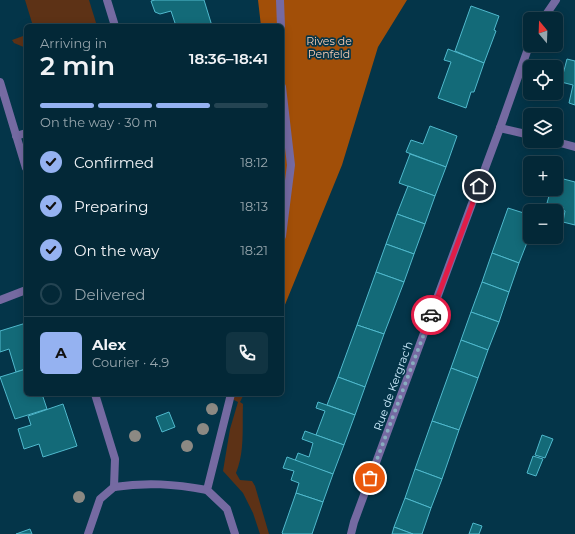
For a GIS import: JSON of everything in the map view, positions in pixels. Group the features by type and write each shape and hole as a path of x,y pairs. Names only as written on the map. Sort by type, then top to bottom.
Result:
{"street":[{"path":"107,0 114,24"},
{"path":"280,0 281,24"},
{"path":"548,12 556,0"},
{"name":"Rue de Kergrac'h","path":"351,534 354,522 527,52"},
{"path":"0,82 24,162"},
{"path":"284,104 291,165 284,220"},
{"path":"500,128 523,133"},
{"path":"16,136 24,134"},
{"path":"563,143 575,146"},
{"path":"0,300 24,291"},
{"path":"96,396 115,459 114,487"},
{"path":"207,490 230,396"},
{"path":"88,534 100,499 114,487 136,484 158,484 207,490 227,509 235,534"}],"shaded area":[{"path":"25,0 89,0 96,24 32,24"},
{"path":"24,36 24,47 14,43 12,40"},
{"path":"226,396 243,396 240,402 243,404 242,448 236,473 240,480 252,481 255,486 269,534 260,534 253,513 243,493 223,471 230,429 238,402"}],"green space":[{"name":"Rives de Penfeld","path":"258,0 407,0 378,47 342,165 284,307 284,24 261,24"}],"building":[{"path":"204,0 211,24 175,24 171,11 160,14 155,12 151,1"},
{"path":"471,6 499,16 494,30 496,31 484,63 455,51"},
{"path":"448,49 484,63 474,92 471,92 466,108 438,98 451,62 444,60"},
{"path":"567,59 575,61 575,105 569,103 573,85 563,82 563,74"},
{"path":"430,126 457,136 446,167 406,152 411,140 423,144"},
{"path":"410,154 446,167 435,196 399,183"},
{"path":"563,179 575,182 575,225 563,222 565,211 563,210 563,204 547,203 549,196 563,196"},
{"path":"408,186 435,196 425,224 397,214"},
{"path":"508,208 523,213 523,244 526,244 519,263 492,253"},
{"path":"397,214 425,224 414,254 386,244"},
{"path":"386,244 414,254 404,282 376,272"},
{"path":"492,253 519,263 509,292 482,282"},
{"path":"376,272 404,282 384,334 357,325"},
{"path":"482,282 509,292 499,322 471,312"},
{"path":"471,312 499,322 488,350 461,340"},
{"path":"24,324 24,370 16,372 9,349 0,352 0,331"},
{"path":"357,325 384,334 365,387 338,377"},
{"path":"461,340 488,350 478,378 451,368"},
{"path":"451,368 478,378 459,430 432,421"},
{"path":"24,370 24,396 43,396 47,409 15,419 0,377"},
{"path":"338,377 365,387 355,415 327,405"},
{"path":"318,402 355,415 344,445 316,435 325,411 316,408"},
{"path":"63,404 77,446 43,457 39,444 24,449 18,429 31,425 28,416"},
{"path":"169,412 175,427 162,432 156,417"},
{"path":"432,421 459,430 442,479 415,469"},
{"path":"305,431 344,445 333,474 295,461 298,453 309,457 313,443 302,439"},
{"path":"542,435 553,439 545,458 535,455"},
{"path":"533,456 543,459 536,476 527,473"},
{"path":"287,457 333,474 323,502 296,493 299,483 291,480 294,471 283,468"},
{"path":"415,469 442,479 431,508 405,498"},
{"path":"296,493 323,502 312,534 282,533"},
{"path":"405,498 431,508 422,534 413,534 394,527"},
{"path":"473,523 482,526 479,534 469,534"},
{"path":"394,527 413,534 392,534"},
{"path":"30,529 32,534 16,534"}],"way so far":[{"path":"370,478 431,315"}],"route":[{"path":"431,315 479,186"}]}
